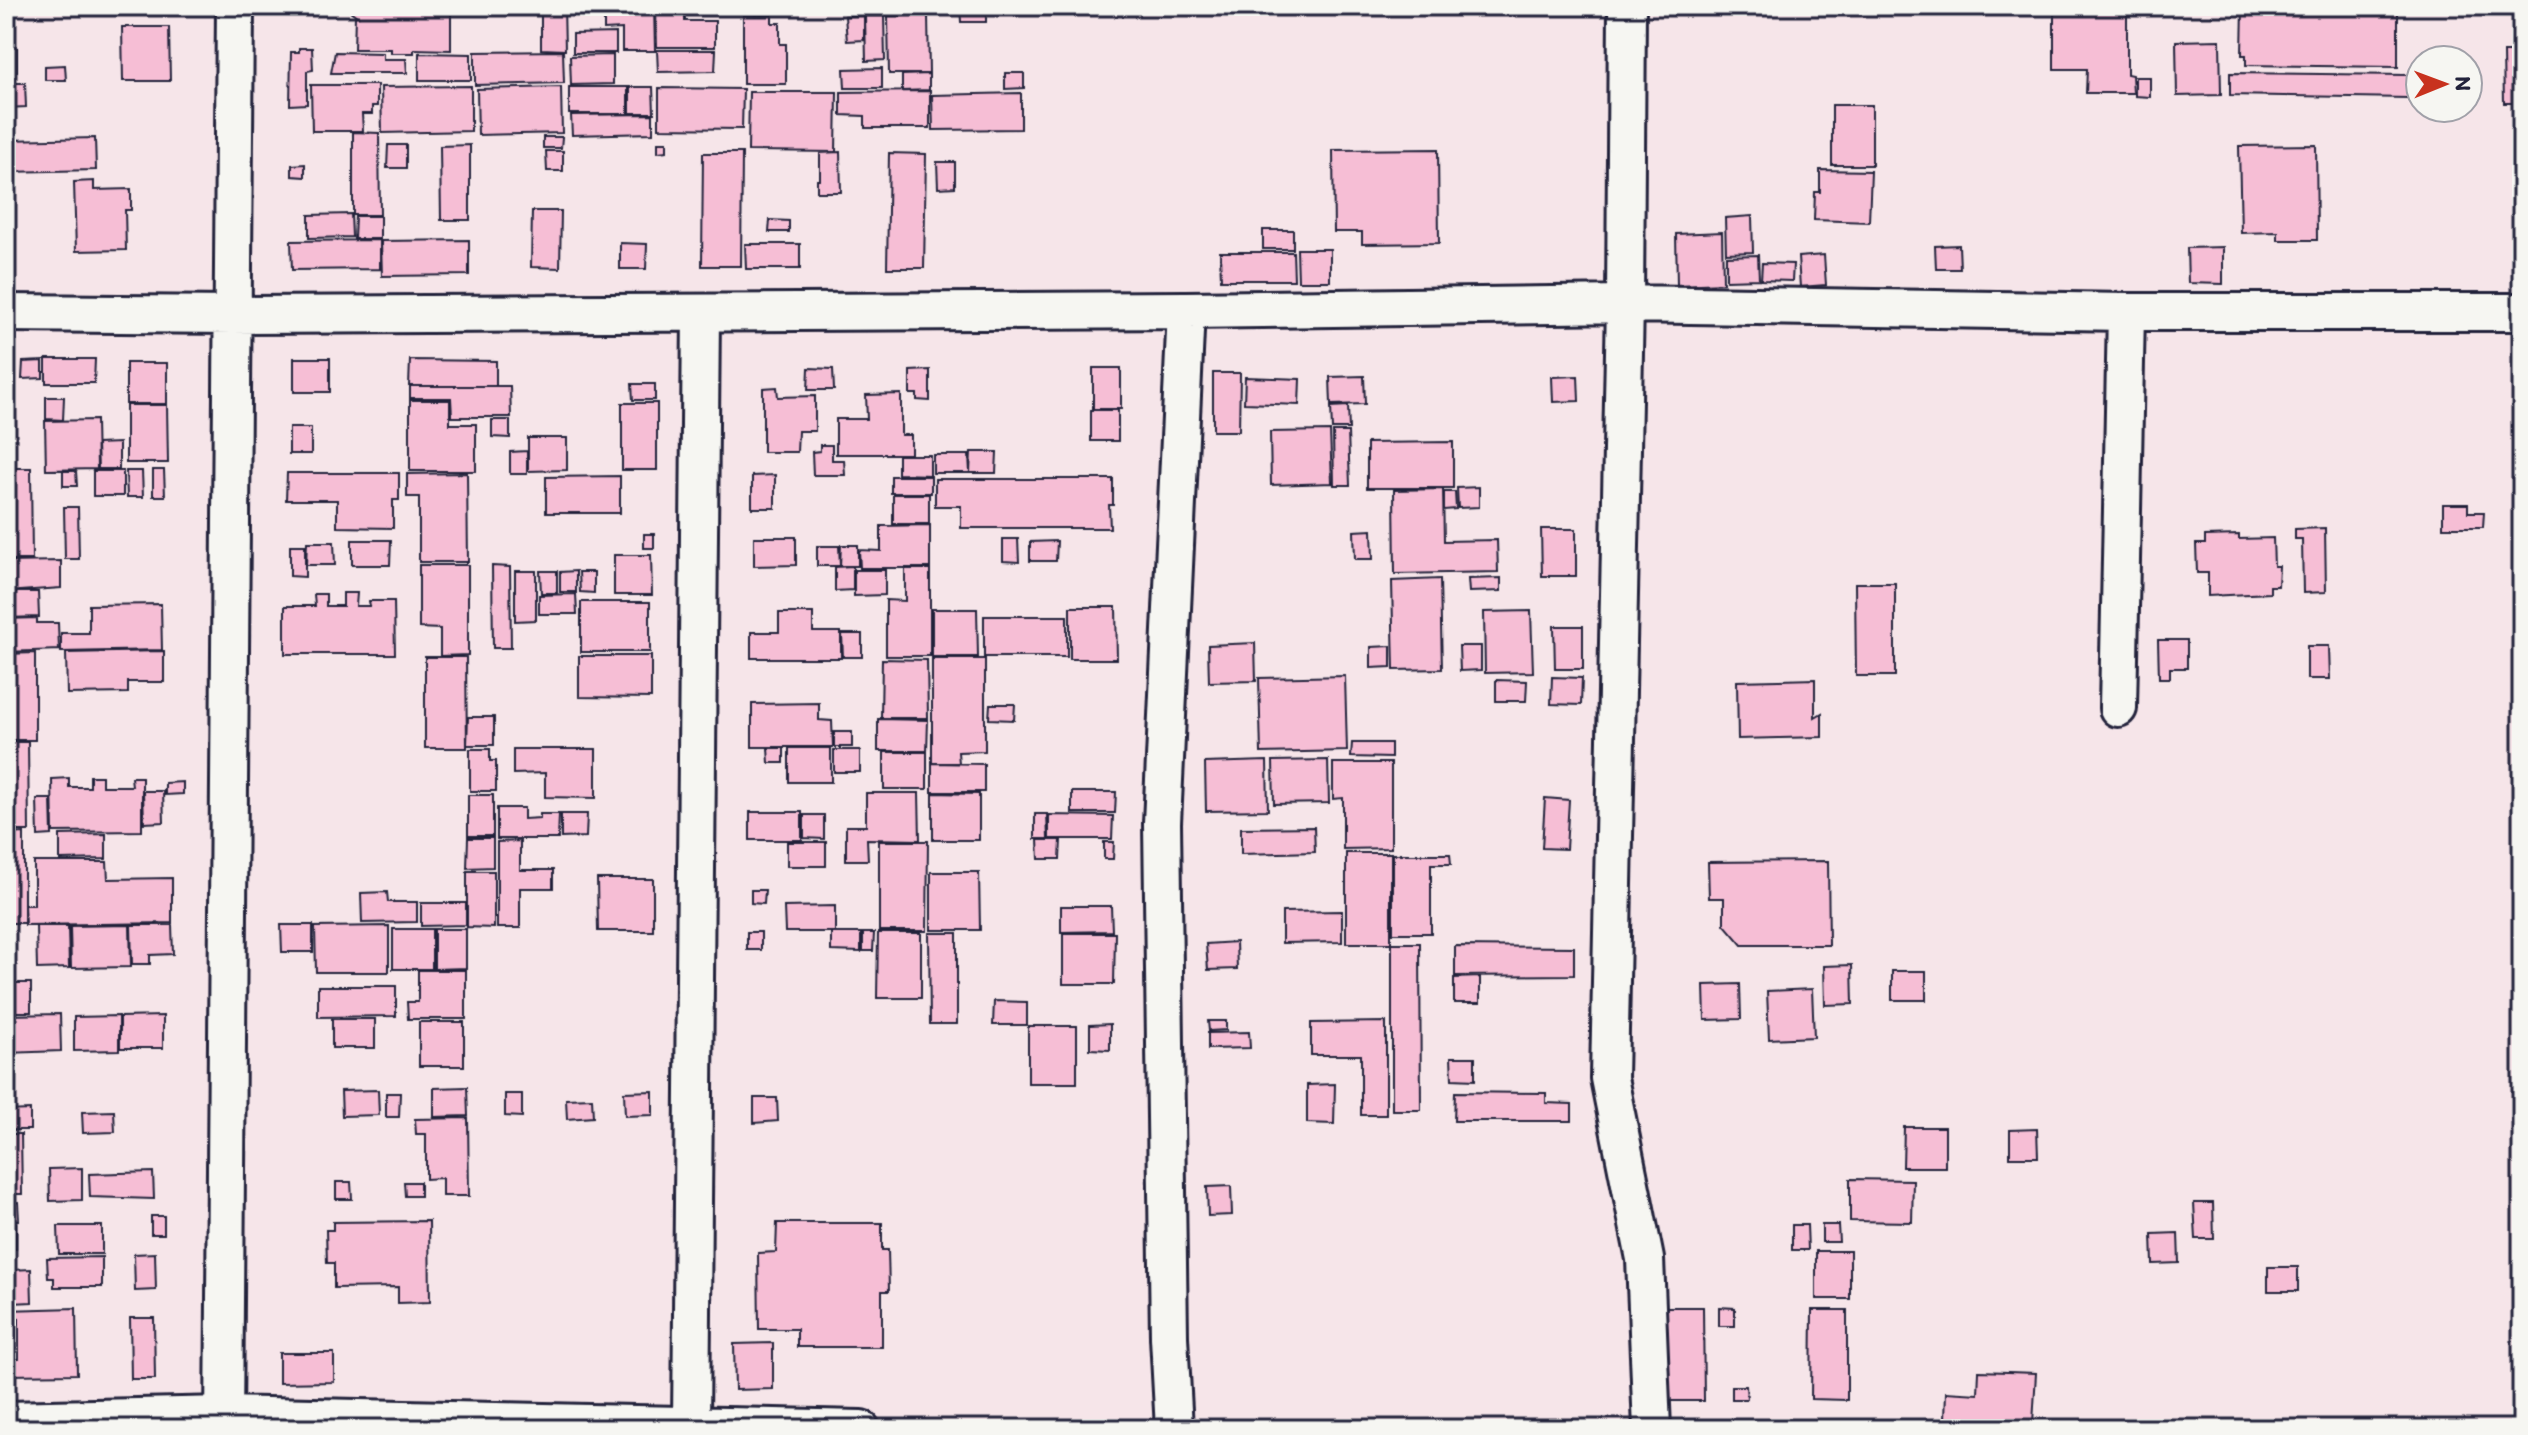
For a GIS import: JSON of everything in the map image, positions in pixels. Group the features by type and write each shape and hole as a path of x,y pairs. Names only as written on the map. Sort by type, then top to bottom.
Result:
{"street":[{"path":"224,1422 235,6"},
{"path":"1627,6 1625,304 1609,1078 1645,1259 1652,1429"},
{"path":"6,313 701,313 1625,304 2126,312 2522,312"},
{"path":"1174,1429 1169,1337 1162,823 1186,310"},
{"path":"2118,708 2126,312"},
{"path":"691,1424 701,313"},
{"path":"6,1420 691,1424 861,1429"}],"building":[{"path":"343,6 451,6 451,50 414,49 414,53 391,53 391,49 354,49 357,16"},
{"path":"541,6 564,6 565,50 541,49"},
{"path":"604,6 654,6 655,51 622,51 622,29 604,30"},
{"path":"656,6 685,6 685,21 715,21 715,47 657,47"},
{"path":"869,6 929,6 929,12 870,13"},
{"path":"960,6 986,6 986,22 961,22"},
{"path":"2054,6 2127,6 2127,74 2132,75 2133,93 2086,93 2087,69 2054,69"},
{"path":"2243,6 2398,6 2398,67 2246,65 2246,55 2242,55"},
{"path":"743,15 772,15 772,23 780,23 780,44 786,44 786,84 743,84"},
{"path":"864,15 864,40 847,41 845,16"},
{"path":"928,15 929,74 889,74 888,16"},
{"path":"865,16 884,16 885,60 866,61"},
{"path":"122,27 169,27 170,81 123,81"},
{"path":"616,33 616,53 573,53 573,34"},
{"path":"2220,40 2221,95 2177,96 2176,41"},
{"path":"6,48 17,48 17,72 6,72"},
{"path":"299,48 312,48 313,70 307,71 307,104 290,105 291,52 299,52"},
{"path":"657,50 716,50 715,71 658,72"},
{"path":"563,51 564,83 475,85 475,52"},
{"path":"335,52 383,53 383,59 406,59 407,73 331,73"},
{"path":"2503,52 2513,52 2513,60 2520,60 2522,103 2504,103"},
{"path":"419,53 471,54 471,80 419,80"},
{"path":"613,55 613,84 571,85 570,56"},
{"path":"65,65 66,80 45,80 45,66"},
{"path":"882,68 882,88 845,88 844,69"},
{"path":"1005,73 1024,73 1024,88 1005,89"},
{"path":"2230,73 2404,75 2404,98 2230,95"},
{"path":"929,74 929,90 902,91 902,75"},
{"path":"2135,77 2150,77 2150,97 2135,96"},
{"path":"6,83 25,83 26,107 6,108"},
{"path":"311,85 377,85 377,106 372,106 372,114 362,114 363,131 312,131"},
{"path":"471,86 471,131 382,133 381,87"},
{"path":"561,87 562,133 478,135 477,89"},
{"path":"569,87 628,87 628,114 569,114"},
{"path":"630,87 653,87 654,113 630,113"},
{"path":"659,88 743,89 742,129 659,128"},
{"path":"930,91 930,128 865,128 865,116 841,115 841,92"},
{"path":"749,92 837,92 836,152 748,151"},
{"path":"1021,93 1021,129 933,130 932,95"},
{"path":"1832,105 1872,105 1872,165 1832,165"},
{"path":"653,114 653,133 572,135 571,115"},
{"path":"353,132 379,133 380,215 353,215"},
{"path":"543,137 562,137 561,148 543,148"},
{"path":"95,138 96,170 6,172 6,140"},
{"path":"658,142 667,142 667,151 658,152"},
{"path":"388,145 406,145 406,168 387,168"},
{"path":"470,145 470,220 441,220 440,146"},
{"path":"2316,145 2317,240 2278,240 2278,232 2241,233 2239,146"},
{"path":"1438,149 1439,243 1362,244 1362,232 1334,232 1333,150"},
{"path":"546,151 563,151 563,171 547,171"},
{"path":"840,152 841,192 817,192 820,153"},
{"path":"703,153 742,153 741,266 702,266"},
{"path":"889,153 926,154 924,268 887,268"},
{"path":"937,162 955,162 955,187 938,188"},
{"path":"305,164 305,177 292,176 292,165"},
{"path":"1820,170 1871,171 1869,222 1814,220 1815,192 1820,192"},
{"path":"94,181 94,190 131,189 131,210 125,210 126,250 76,251 74,182"},
{"path":"532,211 561,211 560,268 531,267"},
{"path":"351,214 352,237 309,238 309,215"},
{"path":"355,216 380,216 380,239 354,239"},
{"path":"1752,216 1753,252 1726,253 1725,218"},
{"path":"770,220 789,221 789,232 769,232"},
{"path":"1263,230 1293,230 1293,249 1263,249"},
{"path":"1722,232 1723,283 1677,285 1676,234"},
{"path":"380,240 380,269 292,270 291,241"},
{"path":"469,240 469,275 382,276 381,241"},
{"path":"620,243 647,244 646,269 620,269"},
{"path":"745,244 800,244 800,269 746,269"},
{"path":"1959,245 1960,269 1936,269 1935,246"},
{"path":"2223,247 2223,284 2188,283 2187,248"},
{"path":"1297,249 1330,249 1330,281 1298,281"},
{"path":"1220,252 1293,252 1294,280 1221,280"},
{"path":"1758,255 1759,279 1726,280 1726,256"},
{"path":"1824,255 1826,285 1800,287 1798,257"},
{"path":"1762,263 1793,264 1792,281 1761,280"},
{"path":"294,358 330,358 330,392 294,392"},
{"path":"46,359 95,359 94,383 46,383"},
{"path":"410,360 496,361 496,386 409,386"},
{"path":"43,361 43,378 22,379 23,362"},
{"path":"126,363 167,363 167,404 126,404"},
{"path":"809,368 833,369 834,390 808,390"},
{"path":"1093,368 1121,368 1121,409 1093,409"},
{"path":"930,370 930,401 917,400 917,394 910,394 910,371"},
{"path":"1213,373 1240,373 1239,431 1213,431"},
{"path":"1364,376 1365,404 1331,405 1330,377"},
{"path":"1578,376 1579,401 1553,402 1552,377"},
{"path":"1245,377 1300,379 1299,405 1244,403"},
{"path":"632,384 655,384 655,400 633,400"},
{"path":"410,386 510,386 511,417 452,417 451,398 410,398"},
{"path":"777,387 778,397 815,396 815,431 798,431 797,452 763,452 763,388"},
{"path":"901,394 901,435 911,435 911,454 836,454 836,419 867,419 866,395"},
{"path":"46,397 64,397 63,420 46,419"},
{"path":"410,400 450,400 450,424 476,424 476,471 410,471"},
{"path":"622,403 657,403 657,470 622,470"},
{"path":"126,405 167,405 168,463 126,463"},
{"path":"1348,406 1349,429 1332,429 1331,407"},
{"path":"1091,410 1118,410 1118,441 1091,441"},
{"path":"96,420 97,469 46,470 45,421"},
{"path":"492,420 510,420 510,438 492,437"},
{"path":"289,428 311,428 311,454 289,454"},
{"path":"1330,431 1332,483 1271,485 1270,432"},
{"path":"1333,432 1348,432 1350,485 1334,485"},
{"path":"528,438 567,438 567,470 528,471"},
{"path":"1453,442 1453,488 1367,488 1367,443"},
{"path":"119,443 119,469 98,469 97,444"},
{"path":"820,445 832,445 832,460 844,460 845,475 813,475 812,452 820,451"},
{"path":"527,451 527,474 510,474 510,452"},
{"path":"971,452 997,452 996,473 970,473"},
{"path":"898,455 930,455 930,475 898,474"},
{"path":"933,455 969,455 970,473 933,473"},
{"path":"6,468 31,468 32,560 6,560"},
{"path":"153,470 164,470 165,496 153,496"},
{"path":"63,471 76,471 77,486 63,486"},
{"path":"93,471 123,471 123,496 93,496"},
{"path":"126,471 142,471 143,497 127,497"},
{"path":"287,473 399,473 399,500 393,500 393,528 337,527 337,500 286,500"},
{"path":"467,473 468,562 419,562 419,497 407,497 407,474"},
{"path":"775,475 775,508 752,508 752,476"},
{"path":"620,476 620,513 546,513 546,477"},
{"path":"891,476 931,476 931,493 891,493"},
{"path":"935,479 1113,479 1113,505 1109,505 1110,528 961,528 961,506 935,506"},
{"path":"1479,487 1479,507 1458,508 1457,488"},
{"path":"1443,489 1444,541 1497,540 1498,572 1395,574 1394,490"},
{"path":"1444,492 1455,492 1456,509 1444,510"},
{"path":"893,494 929,494 929,524 893,524"},
{"path":"2443,504 2468,504 2468,512 2484,512 2483,527 2443,527"},
{"path":"64,507 78,507 79,559 65,559"},
{"path":"930,525 930,568 860,568 859,550 881,551 881,526"},
{"path":"2325,528 2326,592 2303,593 2302,539 2295,539 2295,529"},
{"path":"1541,529 1576,529 1576,576 1542,576"},
{"path":"1372,530 1373,559 1355,559 1354,531"},
{"path":"644,534 654,534 654,548 644,548"},
{"path":"2239,535 2239,539 2273,538 2274,566 2279,566 2278,586 2270,586 2270,593 2208,596 2208,573 2197,573 2196,544 2205,544 2205,536"},
{"path":"754,537 796,537 796,565 754,566"},
{"path":"1003,539 1018,539 1019,562 1003,561"},
{"path":"352,540 391,540 390,565 352,565"},
{"path":"1057,541 1056,561 1030,561 1030,542"},
{"path":"307,542 334,542 335,565 306,565"},
{"path":"290,545 305,545 305,577 290,576"},
{"path":"841,545 858,545 858,566 840,566"},
{"path":"817,546 839,546 840,566 817,566"},
{"path":"614,555 651,555 652,595 614,595"},
{"path":"61,561 61,588 6,592 6,562"},
{"path":"419,565 468,565 468,655 440,656 440,629 419,628"},
{"path":"492,566 510,567 511,648 493,648"},
{"path":"853,566 853,590 835,591 835,567"},
{"path":"905,569 930,569 930,656 886,656 886,600 905,601"},
{"path":"854,570 885,570 885,595 854,596"},
{"path":"515,571 536,571 536,620 515,621"},
{"path":"540,571 557,571 557,593 541,593"},
{"path":"576,571 576,592 560,592 560,572"},
{"path":"579,572 594,572 594,593 580,592"},
{"path":"1501,578 1501,591 1469,592 1468,579"},
{"path":"1440,579 1442,669 1394,670 1392,581"},
{"path":"1855,583 1895,583 1895,676 1856,676"},
{"path":"6,592 38,592 39,617 6,618"},
{"path":"343,593 357,593 356,606 370,606 369,601 394,601 395,654 285,654 285,606 315,606 314,594 326,594 326,606 343,606"},
{"path":"576,594 577,614 539,614 539,595"},
{"path":"581,602 650,602 650,652 581,652"},
{"path":"161,604 162,650 61,652 61,633 89,633 89,605"},
{"path":"1070,607 1116,607 1117,659 1070,659"},
{"path":"932,609 977,609 978,657 932,657"},
{"path":"1531,611 1533,672 1485,673 1484,612"},
{"path":"779,613 813,613 813,632 841,632 841,658 751,658 751,632 779,632"},
{"path":"984,616 1067,616 1067,657 984,657"},
{"path":"37,618 37,623 58,623 59,650 6,652 6,619"},
{"path":"1554,626 1583,626 1583,669 1555,669"},
{"path":"842,634 862,634 862,657 843,657"},
{"path":"2158,640 2187,640 2187,668 2170,668 2170,678 2159,678"},
{"path":"1255,643 1256,681 1209,682 1208,645"},
{"path":"1391,646 1391,667 1371,668 1371,647"},
{"path":"1459,646 1481,646 1481,670 1460,671"},
{"path":"2307,646 2329,646 2330,679 2307,679"},
{"path":"164,651 164,682 128,682 128,693 67,694 66,653"},
{"path":"35,653 35,740 6,740 6,654"},
{"path":"579,656 651,656 651,698 579,697"},
{"path":"425,657 466,657 467,748 425,748"},
{"path":"882,659 927,660 928,718 881,718"},
{"path":"932,659 985,659 985,751 958,752 959,763 932,763"},
{"path":"1345,676 1347,751 1261,753 1259,678"},
{"path":"1552,677 1582,678 1581,705 1551,704"},
{"path":"1815,679 1815,717 1822,713 1822,737 1738,739 1737,681"},
{"path":"1496,680 1527,681 1526,701 1496,701"},
{"path":"819,703 819,720 832,721 833,747 752,747 752,704"},
{"path":"990,704 1015,704 1014,720 989,719"},
{"path":"468,717 494,717 494,745 467,745"},
{"path":"878,719 928,720 927,751 878,751"},
{"path":"834,732 852,732 852,747 834,747"},
{"path":"6,742 28,742 29,831 6,831"},
{"path":"1352,743 1391,743 1391,758 1351,757"},
{"path":"768,748 784,748 784,763 769,763"},
{"path":"789,748 831,748 831,782 789,782"},
{"path":"470,749 490,749 490,761 496,761 496,791 470,791"},
{"path":"513,749 596,749 596,798 545,797 545,773 513,774"},
{"path":"834,750 860,750 860,772 834,772"},
{"path":"884,752 927,752 927,789 884,789"},
{"path":"1328,760 1329,803 1274,804 1273,761"},
{"path":"1267,761 1268,810 1206,811 1205,763"},
{"path":"932,763 984,764 984,792 932,792"},
{"path":"1333,763 1391,763 1391,848 1343,849 1343,798 1333,799"},
{"path":"90,776 102,776 102,786 132,786 131,777 142,777 142,831 53,832 52,779 69,778 69,787 90,787"},
{"path":"183,782 183,794 165,795 165,783"},
{"path":"143,791 163,791 164,822 144,823"},
{"path":"1072,792 1116,792 1115,813 1072,813"},
{"path":"866,793 919,793 920,840 867,839 868,860 846,860 846,826 866,826"},
{"path":"933,793 979,794 979,840 933,840"},
{"path":"468,795 493,795 493,836 468,836"},
{"path":"1545,798 1569,800 1566,849 1542,848"},
{"path":"37,799 51,799 52,835 38,836"},
{"path":"497,808 524,808 524,819 540,818 540,814 559,814 558,839 497,839"},
{"path":"750,812 802,812 802,840 750,840"},
{"path":"561,814 587,814 586,837 561,838"},
{"path":"1035,814 1047,814 1048,839 1035,839"},
{"path":"804,815 824,815 824,839 804,838"},
{"path":"1049,815 1113,816 1112,839 1049,839"},
{"path":"1314,827 1315,852 1241,854 1241,828"},
{"path":"24,833 24,923 6,923 6,834"},
{"path":"106,834 106,859 60,860 60,835"},
{"path":"468,838 493,838 493,867 467,868"},
{"path":"1038,840 1061,840 1060,859 1039,859"},
{"path":"520,841 520,870 553,870 553,888 520,888 520,928 497,928 497,842"},
{"path":"879,841 928,841 927,931 879,931"},
{"path":"787,842 826,842 826,866 787,866"},
{"path":"1104,842 1114,842 1113,859 1104,859"},
{"path":"1346,853 1391,853 1391,943 1346,943"},
{"path":"1393,854 1450,854 1451,864 1431,864 1431,933 1393,933"},
{"path":"1828,861 1829,945 1742,945 1724,924 1724,898 1709,898 1708,862"},
{"path":"34,862 107,862 108,879 172,878 172,923 25,925 24,905 34,905"},
{"path":"467,871 494,871 494,928 467,927"},
{"path":"931,872 979,872 980,930 931,930"},
{"path":"597,879 653,879 653,931 598,931"},
{"path":"751,890 765,890 764,904 751,903"},
{"path":"387,892 388,902 417,902 417,922 362,923 361,893"},
{"path":"421,903 466,903 466,925 421,926"},
{"path":"835,906 835,932 785,932 784,907"},
{"path":"1061,906 1111,906 1112,931 1061,932"},
{"path":"1342,911 1342,942 1282,943 1282,912"},
{"path":"8,925 8,955 6,955"},
{"path":"130,925 131,967 71,968 70,926"},
{"path":"131,925 172,925 173,954 150,955 150,964 132,964"},
{"path":"281,925 313,925 313,952 282,952"},
{"path":"36,926 68,926 69,968 37,969"},
{"path":"389,926 389,972 316,972 315,927"},
{"path":"393,929 432,929 432,969 393,969"},
{"path":"434,929 466,929 466,968 434,969"},
{"path":"747,932 761,932 761,950 747,950"},
{"path":"831,933 861,933 861,952 831,951"},
{"path":"863,933 874,933 873,951 863,951"},
{"path":"878,933 921,933 921,998 877,998"},
{"path":"929,933 957,933 957,1024 930,1024"},
{"path":"1063,933 1115,933 1114,984 1063,984"},
{"path":"1236,942 1237,969 1208,970 1206,944"},
{"path":"1392,943 1420,943 1421,1110 1392,1110"},
{"path":"1455,946 1574,947 1574,975 1455,976"},
{"path":"1852,965 1853,1004 1825,1005 1824,966"},
{"path":"418,970 466,970 466,1019 408,1019 407,1002 418,1002"},
{"path":"1892,971 1926,971 1926,1000 1892,1000"},
{"path":"1480,977 1480,1003 1454,1003 1454,978"},
{"path":"6,983 31,983 31,1012 6,1012"},
{"path":"1740,984 1741,1019 1705,1020 1704,985"},
{"path":"318,986 396,986 396,1016 318,1017"},
{"path":"1812,989 1814,1037 1769,1039 1767,991"},
{"path":"994,1001 1027,1002 1027,1025 993,1025"},
{"path":"60,1014 61,1051 6,1053 6,1015"},
{"path":"119,1016 119,1050 74,1051 74,1017"},
{"path":"163,1016 163,1048 120,1048 120,1017"},
{"path":"332,1019 375,1019 375,1048 332,1048"},
{"path":"1208,1021 1226,1021 1226,1030 1209,1031"},
{"path":"419,1022 464,1022 464,1066 419,1066"},
{"path":"1386,1022 1386,1115 1361,1115 1361,1055 1311,1055 1311,1023"},
{"path":"1110,1024 1110,1050 1090,1049 1090,1025"},
{"path":"1028,1026 1077,1026 1077,1083 1028,1083"},
{"path":"1249,1032 1250,1048 1208,1049 1208,1033"},
{"path":"1451,1057 1475,1057 1475,1080 1452,1079"},
{"path":"1335,1084 1334,1124 1307,1123 1307,1085"},
{"path":"467,1087 468,1116 434,1117 434,1088"},
{"path":"378,1090 379,1115 342,1116 341,1091"},
{"path":"653,1091 653,1115 625,1116 624,1092"},
{"path":"1455,1092 1546,1093 1546,1103 1572,1104 1572,1121 1454,1121"},
{"path":"386,1093 400,1093 399,1117 386,1117"},
{"path":"505,1094 522,1094 522,1117 505,1116"},
{"path":"592,1098 593,1117 567,1119 566,1099"},
{"path":"754,1098 777,1098 778,1121 754,1123"},
{"path":"30,1110 30,1130 6,1130 6,1111"},
{"path":"114,1111 115,1132 83,1133 82,1112"},
{"path":"468,1118 469,1196 442,1196 442,1178 426,1179 426,1134 416,1134 415,1119"},
{"path":"1904,1127 1945,1127 1945,1167 1903,1167"},
{"path":"2037,1129 2038,1157 2010,1157 2010,1130"},
{"path":"6,1134 21,1134 22,1194 6,1194"},
{"path":"82,1168 82,1200 50,1201 49,1169"},
{"path":"153,1172 154,1199 90,1197 89,1174"},
{"path":"1850,1179 1913,1180 1912,1222 1850,1221"},
{"path":"336,1182 351,1182 352,1199 336,1199"},
{"path":"404,1182 420,1182 420,1196 405,1196"},
{"path":"1231,1186 1232,1215 1208,1216 1207,1187"},
{"path":"18,1202 19,1220 6,1220 6,1203"},
{"path":"2194,1203 2213,1203 2214,1239 2196,1239"},
{"path":"151,1216 164,1216 164,1234 151,1234"},
{"path":"429,1221 430,1302 398,1303 398,1287 334,1288 334,1263 327,1263 326,1230 333,1230 333,1222"},
{"path":"6,1223 16,1223 16,1249 6,1249"},
{"path":"777,1223 882,1223 882,1250 888,1250 889,1291 882,1291 882,1347 797,1347 797,1329 759,1329 758,1253 776,1252"},
{"path":"1792,1225 1807,1225 1808,1250 1792,1250"},
{"path":"1822,1225 1838,1225 1839,1242 1822,1242"},
{"path":"58,1226 102,1226 102,1254 59,1254"},
{"path":"2178,1233 2179,1263 2153,1264 2152,1234"},
{"path":"1816,1251 1850,1251 1850,1299 1816,1299"},
{"path":"155,1253 156,1290 135,1291 134,1254"},
{"path":"102,1257 102,1287 54,1287 54,1278 48,1278 47,1258"},
{"path":"2268,1267 2298,1267 2298,1291 2268,1291"},
{"path":"6,1269 10,1269 9,1289 6,1289"},
{"path":"31,1269 32,1302 12,1303 11,1270"},
{"path":"1662,1307 1703,1307 1704,1401 1663,1401"},
{"path":"1719,1307 1735,1308 1735,1326 1719,1326"},
{"path":"76,1308 77,1374 7,1375 7,1359 19,1359 19,1318 6,1319 6,1310"},
{"path":"1812,1310 1847,1310 1847,1400 1811,1399"},
{"path":"130,1318 154,1318 155,1379 131,1379"},
{"path":"773,1343 773,1389 735,1390 734,1344"},
{"path":"279,1353 334,1353 334,1382 279,1383"},
{"path":"1979,1371 2036,1373 2033,1423 1945,1419 1946,1392 1978,1394"},
{"path":"1732,1386 1746,1386 1747,1399 1732,1399"}]}
